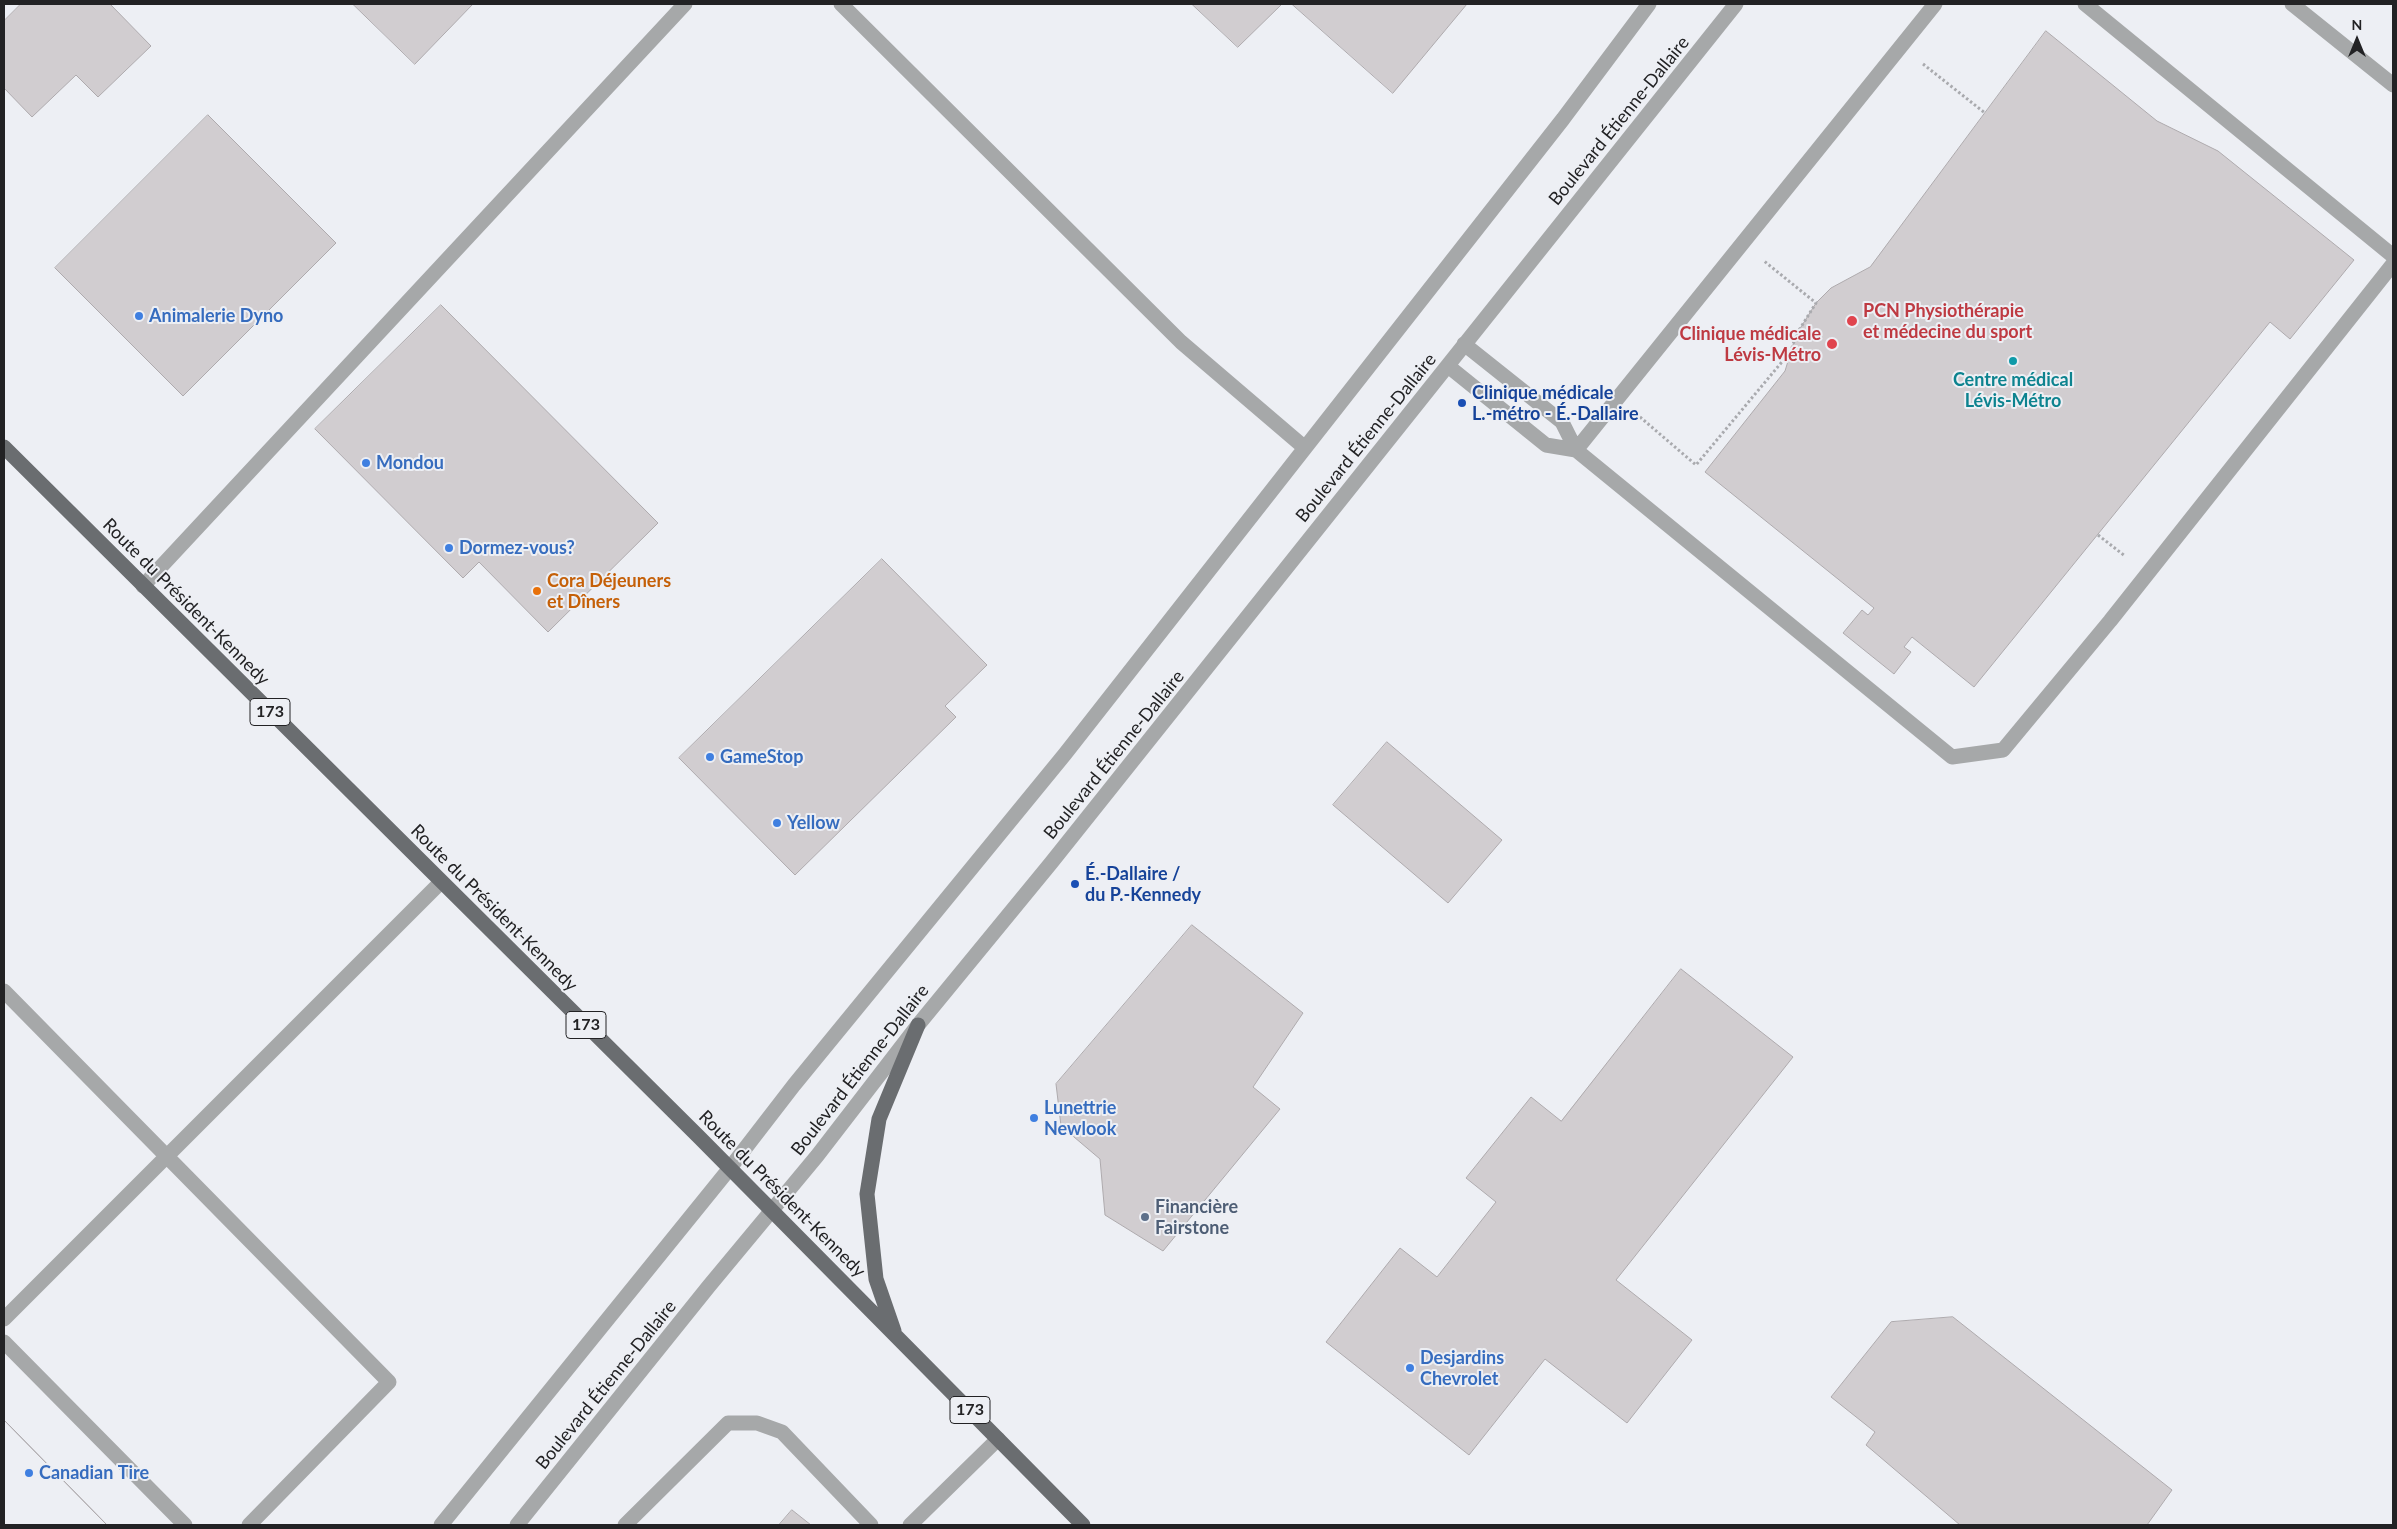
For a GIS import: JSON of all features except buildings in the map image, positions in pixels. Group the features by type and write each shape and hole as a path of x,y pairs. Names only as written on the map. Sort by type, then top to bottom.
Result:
{"main road":[{"name":"Route du Président-Kennedy","path":"4,447 730,1168 1083,1525"},
{"path":"895,1334 876,1279 867,1194 879,1119 918,1025"}],"street":[{"path":"143,586 685,4"},
{"path":"841,4 1181,342 1305,448"},
{"path":"441,1525 730,1168 794,1085 1065,754 1557,127 1649,4"},
{"name":"Boulevard Étienne-Dallaire","path":"517,1525 771,1210 817,1156 918,1025 1051,863 1736,4"},
{"path":"1576,450 1935,4"},
{"path":"2085,4 2393,256"},
{"path":"2292,4 2393,85"},
{"path":"1464,344 1562,422 1576,450 1952,757 2003,750 2110,621 2393,264"},
{"path":"1448,366 1546,445 1576,450"},
{"path":"4,1319 442,882"},
{"path":"4,992 389,1382 249,1525"},
{"path":"4,1342 185,1525"},
{"path":"626,1525 728,1423 757,1423 782,1432 871,1525"},
{"path":"910,1525 998,1439"}],"path":[{"path":"1944,82 1985,113"},
{"path":"1661,435 1696,466 1791,351 1796,335 1816,303 1783,277"},
{"path":"2098,535 2131,561"}],"place":[{"name":"Animalerie Dyno","path":"139,316"},
{"name":"PCN Physiothérapie et médecine du sport","path":"1852,321"},
{"name":"Clinique médicale Lévis-Métro","path":"1832,344"},
{"name":"Centre médical Lévis-Métro","path":"2013,361"},
{"name":"Clinique médicale L.-métro - É.-Dallaire","path":"1462,403"},
{"name":"Mondou","path":"366,463"},
{"name":"Dormez-vous?","path":"449,548"},
{"name":"Cora Déjeuners et Dîners","path":"537,591"},
{"name":"GameStop","path":"710,757"},
{"name":"Yellow","path":"777,823"},
{"name":"É.-Dallaire / du P.-Kennedy","path":"1075,884"},
{"name":"Lunettrie Newlook","path":"1034,1118"},
{"name":"Financière Fairstone","path":"1145,1217"},
{"name":"Desjardins Chevrolet","path":"1410,1368"},
{"name":"Canadian Tire","path":"29,1473"}]}
